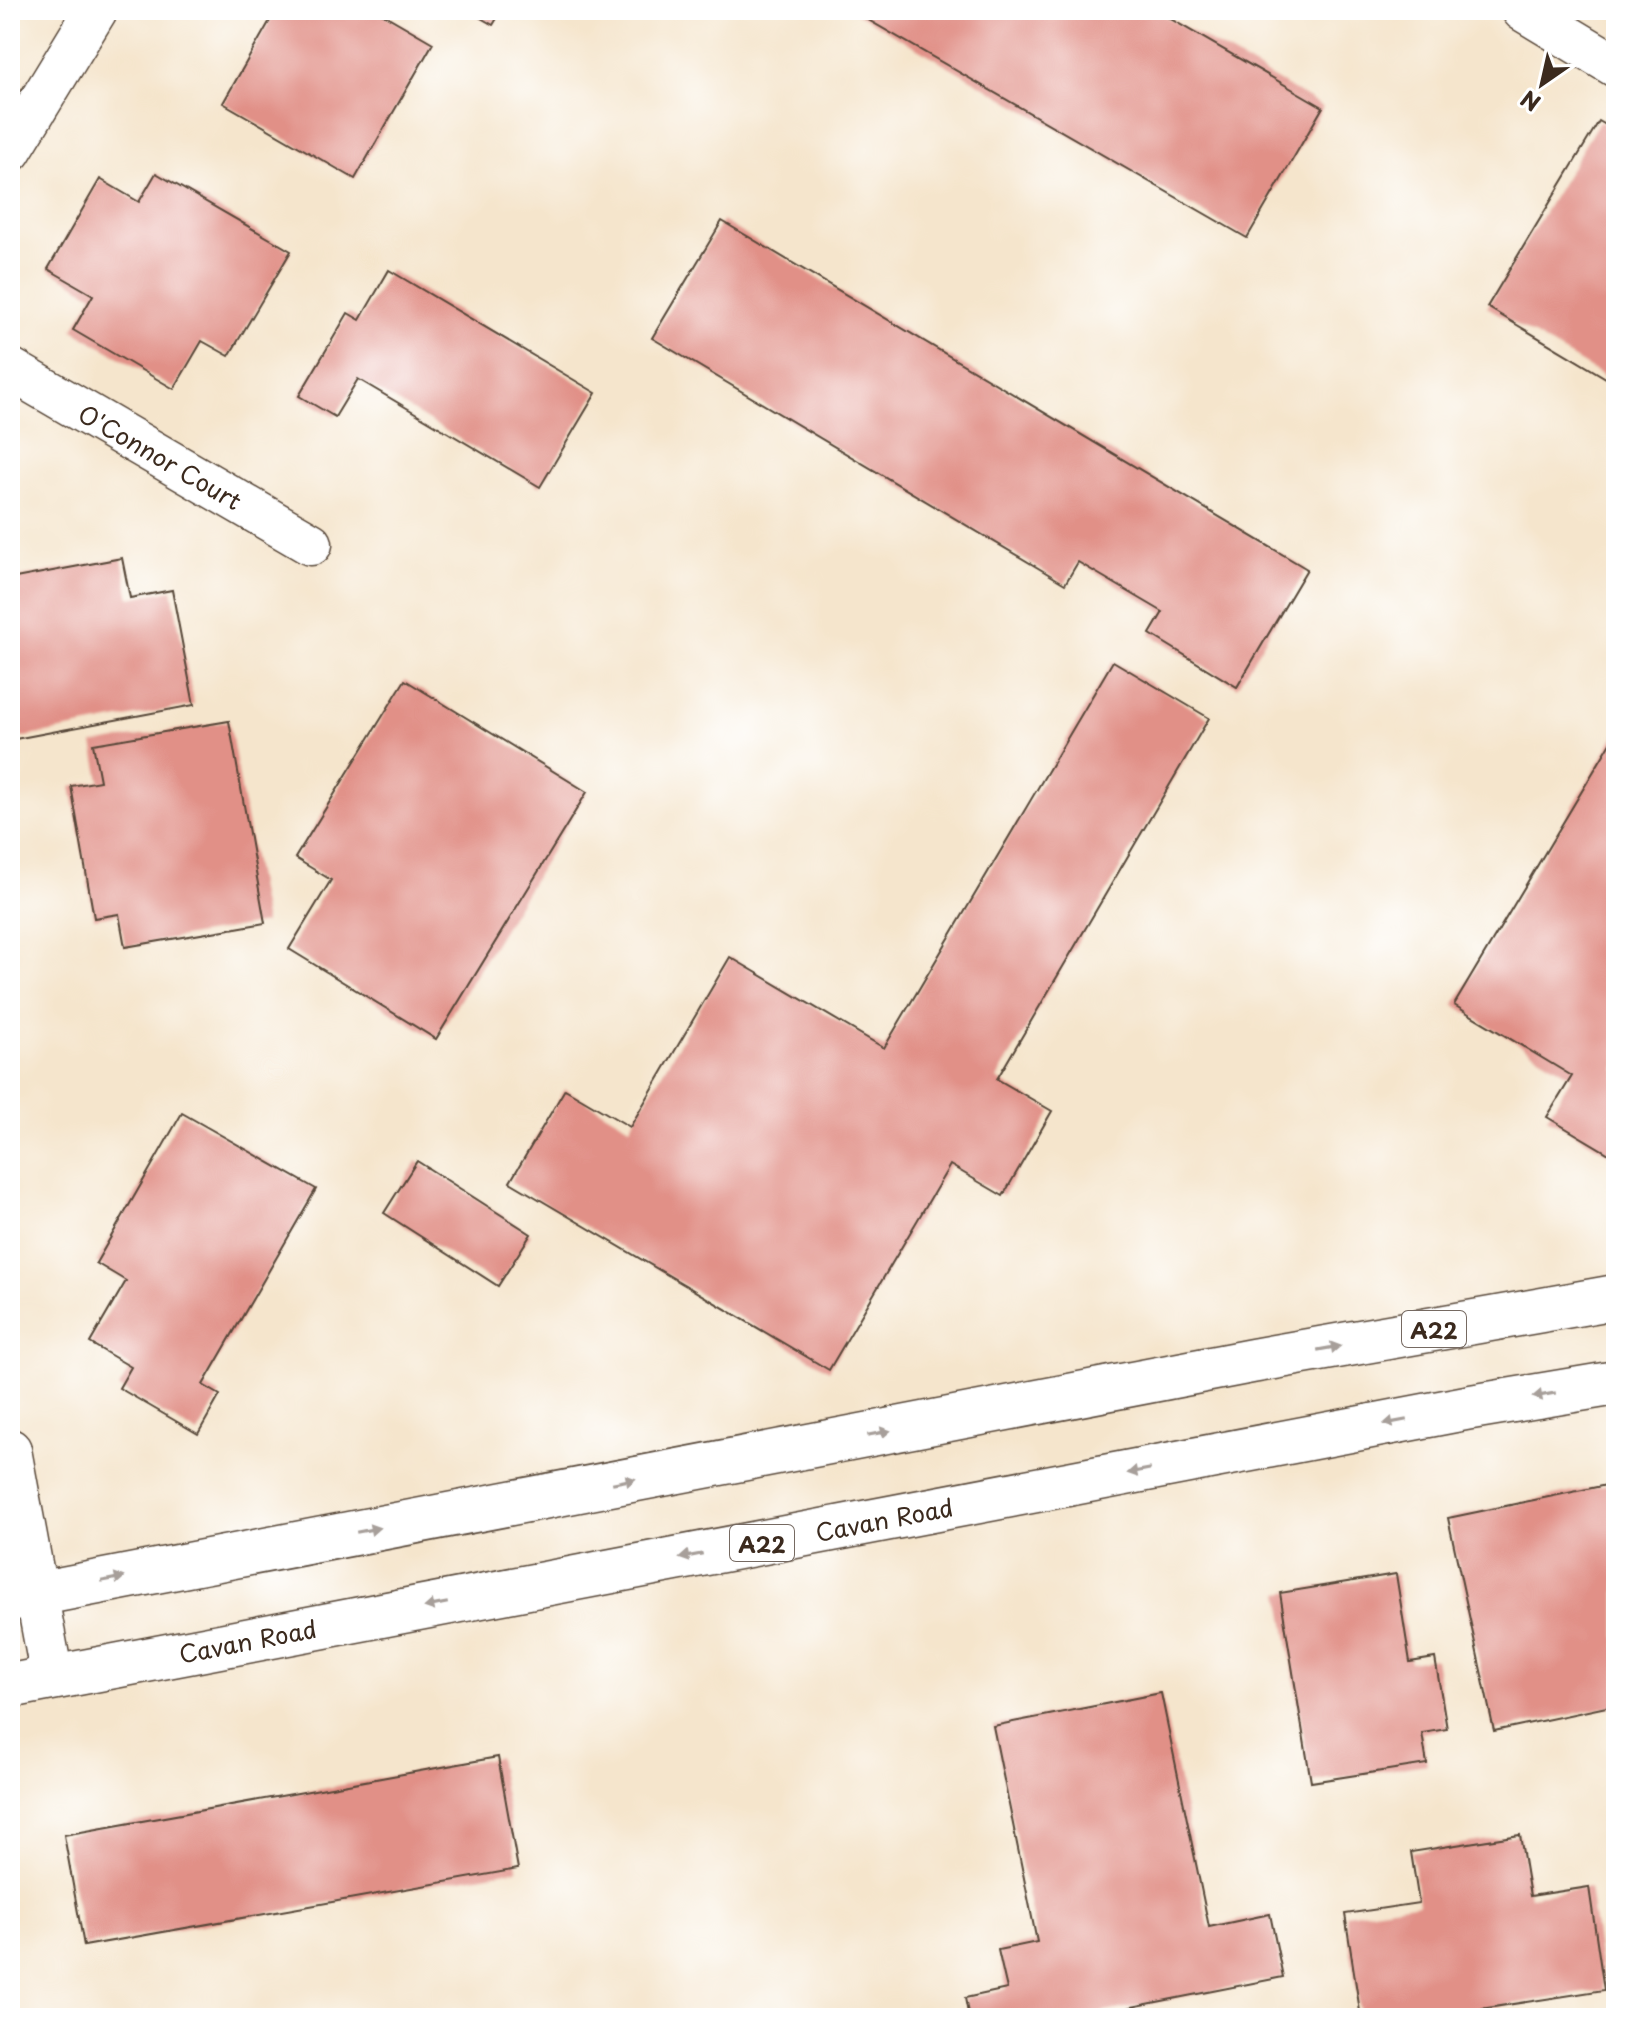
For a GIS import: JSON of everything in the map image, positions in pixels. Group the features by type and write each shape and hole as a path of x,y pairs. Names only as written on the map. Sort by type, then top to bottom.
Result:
{"main road":[{"name":"A22","path":"23,1596 1237,1364 1616,1297"},
{"name":"Cavan Road","path":"10,1686 1471,1407 1616,1383"}],"street":[{"path":"10,151 96,10"},
{"path":"1523,10 1616,66"},
{"name":"O'Connor Court","path":"10,369 311,544"},
{"path":"10,1450 23,1596 52,1678"}],"building":[{"path":"276,10 376,10 433,43 355,179 223,103"},
{"path":"467,10 502,10 493,25"},
{"path":"851,10 1155,10 1323,107 1247,238"},
{"path":"1599,121 1616,131 1616,384 1487,307"},
{"path":"156,173 291,251 229,356 202,341 174,389 73,330 93,295 48,269 100,179 139,202"},
{"path":"722,221 1307,569 1237,687 1150,634 1163,612 1078,562 1065,584 652,338"},
{"path":"389,270 596,393 540,487 358,379 335,417 299,396 348,313 360,320"},
{"path":"122,558 130,598 172,590 194,705 10,740 10,623 17,621 10,579"},
{"path":"1113,661 1209,718 997,1079 1052,1111 1003,1196 950,1165 829,1370 510,1182 565,1089 630,1127 730,957 884,1048"},
{"path":"405,680 587,792 436,1039 289,949 331,880 295,858"},
{"path":"229,721 265,923 125,947 119,914 94,918 71,786 100,781 93,744"},
{"path":"1616,734 1616,1146 1611,1155 1547,1117 1572,1076 1454,1005"},
{"path":"182,1113 316,1189 203,1385 220,1395 198,1434 119,1388 131,1367 90,1343 126,1281 96,1263"},
{"path":"417,1161 531,1234 498,1286 384,1213"},
{"path":"1616,1483 1616,1705 1494,1731 1448,1518"},
{"path":"1396,1574 1410,1662 1435,1658 1447,1729 1422,1733 1427,1764 1311,1782 1280,1593"},
{"path":"1161,1693 1209,1927 1270,1914 1283,1977 1076,2018 969,2018 965,1998 1007,1989 998,1950 1037,1942 993,1726"},
{"path":"498,1757 518,1869 84,1946 64,1835"},
{"path":"1520,1835 1530,1896 1589,1887 1604,1990 1422,2018 1361,2018 1345,1914 1419,1903 1411,1852"}]}
